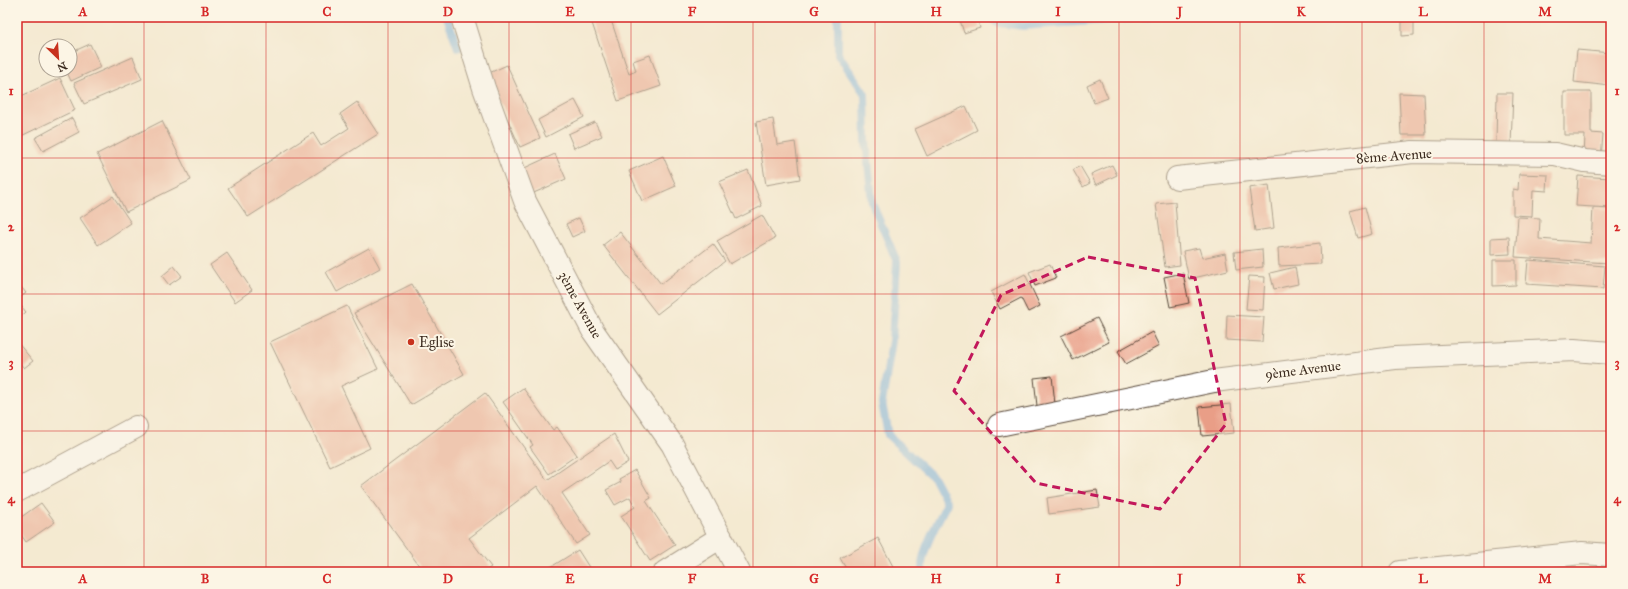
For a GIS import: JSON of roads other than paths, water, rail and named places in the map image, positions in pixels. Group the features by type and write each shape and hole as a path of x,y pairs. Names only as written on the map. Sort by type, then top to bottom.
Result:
{"street":[{"name":"3ème Avenue","path":"462,17 484,88 525,201 593,331 672,444 739,572"},
{"name":"8ème Avenue","path":"1177,178 1413,152 1555,154 1585,161 1611,163"},
{"name":"9ème Avenue","path":"999,425 1214,381 1395,358 1574,350 1611,353"},
{"path":"17,491 136,427"},
{"path":"665,572 720,536"},
{"path":"1400,572 1582,553 1611,555"}],"waterway":[{"path":"447,17 458,48"},
{"path":"838,17 838,54 865,94 866,140 872,203 897,262 892,341 882,403 888,435 934,478 947,503 926,548 923,557 923,572"},
{"path":"989,17 997,23 1023,26 1148,17"}],"place":[{"name":"Eglise","path":"411,342"}]}
